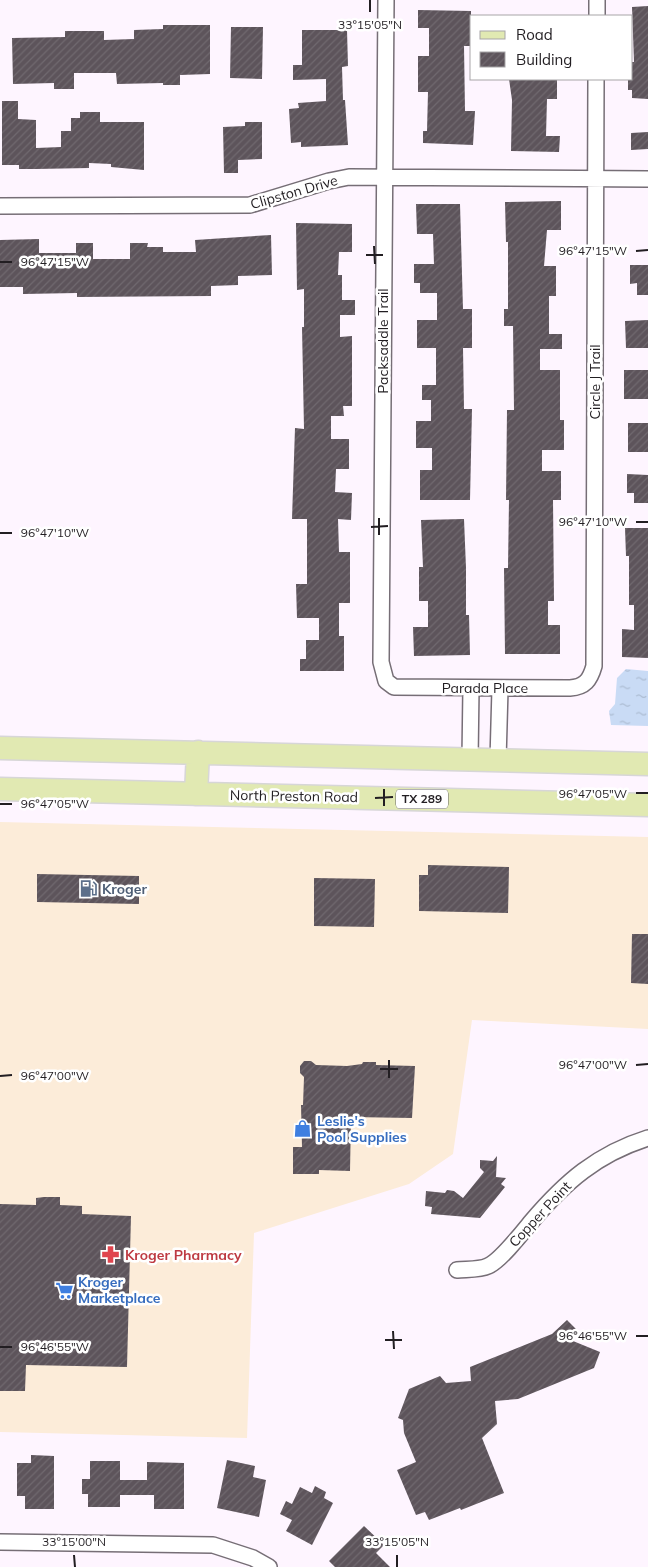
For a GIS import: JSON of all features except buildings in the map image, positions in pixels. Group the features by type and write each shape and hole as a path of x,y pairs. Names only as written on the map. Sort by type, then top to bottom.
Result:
{"main road":[{"path":"0,748 648,764"},
{"path":"196,794 198,752"},
{"name":"North Preston Road","path":"0,788 648,806"}],"street":[{"name":"Packsaddle Trail","path":"386,0 381,662 386,681"},
{"path":"597,0 597,15"},
{"name":"Circle J Trail","path":"586,683 594,666 596,80"},
{"name":"Clipston Drive","path":"0,206 228,207 250,205 335,180 384,176 648,179"},
{"name":"Parada Place","path":"386,681 394,687 405,688 500,689 578,688 586,683"},
{"path":"470,759 471,688"},
{"path":"498,760 500,689"},
{"name":"Copper Point","path":"457,1270 488,1266 511,1245 556,1193 589,1166 622,1146 648,1138"},
{"path":"0,1542 213,1545 253,1558 268,1567"}],"shaded area":[{"path":"0,822 648,837 648,1029 472,1020 453,1154 409,1184 254,1233 247,1438 0,1432"}],"water":[{"path":"626,669 648,671 648,726 611,725 609,711 615,704 617,678"}],"place":[{"name":"Kroger","path":"88,889"},
{"name":"Leslie's Pool Supplies","path":"303,1129"},
{"name":"Kroger Pharmacy","path":"111,1255"},
{"name":"Kroger Marketplace","path":"64,1290"}]}
